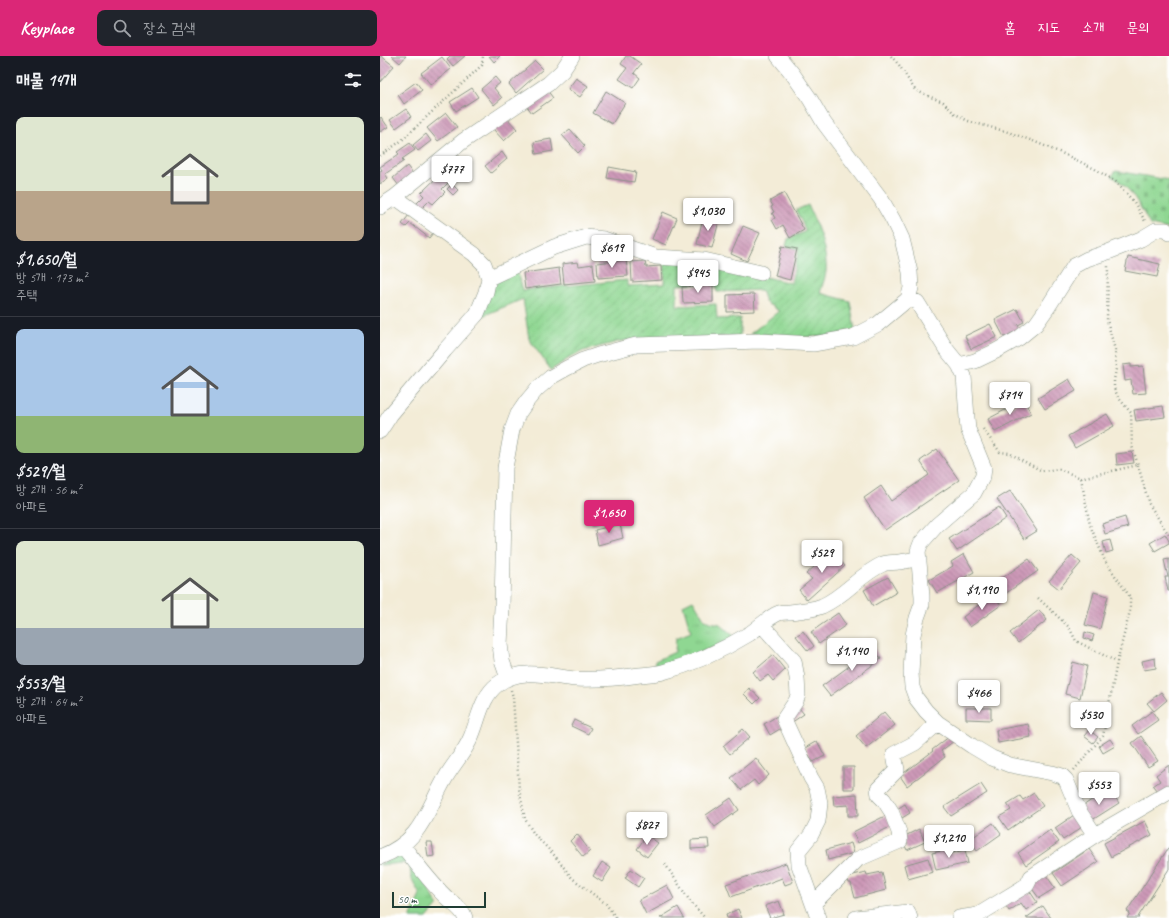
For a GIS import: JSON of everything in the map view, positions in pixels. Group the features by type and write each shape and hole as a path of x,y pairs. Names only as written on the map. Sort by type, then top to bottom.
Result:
{"street":[{"path":"380,207 395,197 464,141 548,84 562,71 572,56"},
{"path":"508,678 502,661 500,644 505,468 512,430 518,414 537,389 551,377 583,360 636,345 760,341 813,344 853,337 878,324 908,300 911,288 910,272 902,239 893,220 881,199 824,122 810,99 778,56"},
{"path":"380,431 396,408 477,314 486,292 489,278 484,264 474,254 395,197"},
{"path":"959,365 975,361 996,351 1018,338 1036,324 1074,266 1087,259 1141,239 1156,230 1166,230 1169,233"},
{"path":"489,278 554,247 586,237 604,239 656,257 704,260 761,273"},
{"path":"908,300 917,302 946,349 959,365 964,376 968,429 984,468 983,476 974,492 937,525 921,543 918,551 922,604 913,635 911,673 912,687 916,698 938,723 992,758 1010,765 1062,776 1066,780 1079,811 1095,835"},
{"path":"380,857 402,845 415,834 430,809 446,777 472,737 480,709 497,685 508,678 524,674 541,674 576,679 619,678 662,672 686,664 726,647 779,613 805,610 821,606 838,597 871,571 884,564 919,558"},
{"path":"762,625 794,661 798,695 796,701 784,719 817,788 820,803 818,821 811,834 798,851 799,865 818,918"},
{"path":"813,904 858,859 900,841 899,832 891,811 879,795 878,789 897,770 894,754 915,743 938,723"},
{"path":"959,918 978,915 1027,885 1031,877 1095,835 1169,792"},
{"path":"402,845 430,880 447,898 464,912 465,918"},
{"path":"856,918 908,912 910,918"}],"path":[{"path":"380,156 401,141 482,65 483,56"},
{"path":"891,56 899,65 915,90 943,102 954,113 968,121 1008,132 1040,144 1095,169 1116,182 1134,202 1151,233"},
{"path":"1108,252 1108,320 1116,350 1114,388 1118,397 1131,413 1132,446 1149,504 1169,535"},
{"path":"968,429 984,428 1000,452 1009,453 1042,471 1060,470 1081,478 1138,465"},
{"path":"1066,780 1103,736 1117,662 1130,611 1130,597 1105,561 1090,525 1081,478"},
{"path":"1038,598 1069,627 1076,641 1117,662"},
{"path":"508,678 513,696 519,789 525,819 534,834 555,856 572,878 606,904 616,918"},
{"path":"665,864 690,901 705,918"}],"green space":[{"path":"1116,171 1169,180 1169,229 1150,225 1139,204 1130,192 1112,176"},
{"path":"808,205 821,237 825,255 826,272 820,293 850,301 855,330 828,336 804,337 750,334 779,311 765,302 761,290 717,292 715,284 695,284 698,261 791,283 799,249 786,246 788,239 806,231 796,210"},
{"path":"665,260 694,263 692,284 677,285 677,306 716,304 717,319 740,318 740,336 621,341 583,351 551,370 529,339 523,299 480,317 493,280 516,268 523,290 627,280 627,286 664,284"},
{"path":"693,600 705,620 720,624 736,638 656,670 655,661 675,652 676,638 691,632 683,605"},
{"path":"400,857 407,858 414,864 438,905 427,918 410,918 420,895 411,877 410,865 403,863 380,865"}],"building":[{"path":"381,56 394,66 380,82 380,57"},
{"path":"392,56 406,56 400,63"},
{"path":"450,56 465,56 453,66 447,59"},
{"path":"489,56 500,56 494,62"},
{"path":"626,56 630,56 641,64 634,73 640,78 633,88 619,79 627,68 621,64"},
{"path":"442,57 451,69 431,85 421,73"},
{"path":"535,61 543,69 516,93 509,84"},
{"path":"495,77 500,83 494,88 502,98 494,105 481,89"},
{"path":"576,78 588,86 580,97 568,89"},
{"path":"416,82 422,90 404,104 398,95"},
{"path":"472,88 478,97 456,111 450,102"},
{"path":"547,90 553,98 532,113 526,105"},
{"path":"606,91 625,103 612,124 593,113"},
{"path":"406,109 411,117 396,128 390,120"},
{"path":"446,113 457,127 438,141 427,128"},
{"path":"381,117 388,127 380,132 380,118"},
{"path":"506,117 517,129 504,141 493,129"},
{"path":"570,129 585,146 578,153 562,135"},
{"path":"426,134 431,141 418,151 413,145"},
{"path":"551,139 553,151 536,154 534,142"},
{"path":"410,143 415,150 402,159 404,161 385,174 388,178 380,184 380,171 382,170 380,167 399,154 397,152"},
{"path":"502,152 507,159 491,173 485,166"},
{"path":"459,156 467,164 442,189 445,192 433,204 429,201 419,211 414,206 424,196 421,193"},
{"path":"407,166 413,174 399,186 393,178"},
{"path":"609,167 636,172 634,182 607,178"},
{"path":"452,184 458,190 453,195 447,189"},
{"path":"784,193 804,230 790,238 783,225 777,229 772,220 775,218 771,207 773,206 770,201"},
{"path":"663,212 677,218 666,245 652,239"},
{"path":"409,215 433,233 429,238 410,223 406,227 402,224"},
{"path":"703,217 719,221 712,248 697,244"},
{"path":"743,226 760,233 747,261 731,254"},
{"path":"782,246 797,249 790,280 775,276"},
{"path":"1128,257 1160,264 1157,277 1125,271"},
{"path":"626,260 628,276 598,278 597,263"},
{"path":"645,261 646,267 661,266 662,280 632,282 631,262"},
{"path":"578,262 579,266 593,264 595,281 564,284 562,264"},
{"path":"559,268 561,284 525,289 523,273"},
{"path":"713,285 713,302 683,303 682,287"},
{"path":"754,294 755,311 727,312 727,295"},
{"path":"1017,309 1024,322 1018,325 1020,329 1004,337 995,320"},
{"path":"990,324 997,337 971,349 965,336"},
{"path":"1131,364 1131,367 1143,366 1146,393 1133,394 1131,380 1125,381 1123,365"},
{"path":"1069,379 1076,391 1045,409 1038,398"},
{"path":"1024,400 1031,413 995,432 988,419"},
{"path":"1163,406 1165,417 1136,421 1134,410"},
{"path":"1107,414 1114,426 1075,448 1068,436"},
{"path":"937,449 959,480 885,530 864,498 881,486 891,501 929,475 920,461"},
{"path":"1132,452 1134,463 1117,465 1116,454"},
{"path":"1010,491 1037,531 1024,539 997,499"},
{"path":"613,506 615,514 597,519 599,523 592,525 588,512"},
{"path":"999,507 1006,518 957,551 949,539"},
{"path":"1125,517 1128,527 1105,534 1102,524"},
{"path":"620,524 623,538 598,545 595,530"},
{"path":"1165,534 1169,543 1155,551 1150,543"},
{"path":"1110,540 1113,551 1106,553 1103,542"},
{"path":"832,551 845,566 807,600 799,590 812,579 806,574"},
{"path":"964,554 974,572 937,593 929,580 953,566 951,562"},
{"path":"1072,555 1081,563 1059,589 1049,581"},
{"path":"1029,559 1038,571 1002,596 994,584"},
{"path":"1169,559 1168,591 1165,577 1168,577 1164,560"},
{"path":"888,577 897,592 873,606 864,590"},
{"path":"1094,592 1108,596 1100,629 1085,625"},
{"path":"993,594 1001,605 970,627 963,617"},
{"path":"1039,610 1047,620 1018,643 1010,633"},
{"path":"838,613 846,625 819,644 811,632"},
{"path":"803,631 814,646 808,651 796,636"},
{"path":"1085,632 1094,635 1092,641 1084,638"},
{"path":"874,648 881,659 830,696 822,686"},
{"path":"773,655 785,670 773,681 768,675 760,681 753,672"},
{"path":"1155,658 1156,668 1144,670 1142,661"},
{"path":"1073,662 1087,666 1080,698 1065,694"},
{"path":"749,688 760,698 754,704 744,694"},
{"path":"1161,692 1167,700 1154,711 1147,703"},
{"path":"799,708 804,714 791,723 786,717"},
{"path":"966,708 991,708 991,720 966,719"},
{"path":"1152,711 1158,720 1138,734 1132,726"},
{"path":"884,712 895,725 866,748 856,736"},
{"path":"777,716 783,727 770,735 764,724"},
{"path":"574,720 591,728 588,734 571,726"},
{"path":"1028,724 1031,737 998,743 996,730"},
{"path":"743,729 750,737 730,754 723,746"},
{"path":"1089,730 1098,737 1093,743 1084,736"},
{"path":"950,736 954,741 941,751 945,757 907,786 900,776"},
{"path":"1141,736 1158,761 1148,767 1132,743"},
{"path":"1110,739 1115,746 1103,753 1099,746"},
{"path":"817,741 825,756 813,762 805,748"},
{"path":"756,758 769,775 758,785 754,780 741,790 731,778"},
{"path":"1169,765 1169,788 1160,795 1153,786 1160,781 1156,775"},
{"path":"843,767 854,767 854,789 843,789"},
{"path":"981,784 987,793 951,816 944,807"},
{"path":"1111,791 1119,803 1089,822 1080,808 1096,797 1098,800"},
{"path":"1034,793 1043,806 1008,830 999,817 1011,810 1007,804 1020,796 1023,800"},
{"path":"857,794 858,816 848,816 848,805 834,806 833,796"},
{"path":"731,798 739,810 715,827 706,815"},
{"path":"905,804 910,813 902,818 897,809"},
{"path":"1077,813 1085,825 1063,840 1055,828"},
{"path":"887,815 892,826 858,843 853,832"},
{"path":"1145,821 1152,835 1111,857 1104,843"},
{"path":"993,823 1001,834 977,851 969,840"},
{"path":"919,829 925,842 907,850 901,838"},
{"path":"1050,830 1059,842 1026,865 1018,853"},
{"path":"577,834 590,851 583,857 570,841"},
{"path":"647,835 658,843 647,857 637,849"},
{"path":"708,839 709,848 691,849 691,840"},
{"path":"426,842 432,842 434,856 428,857"},
{"path":"851,843 854,853 828,860 826,850"},
{"path":"1169,847 1169,869 1138,917 1139,918 1127,918 1130,913 1127,911"},
{"path":"1089,849 1098,862 1062,886 1053,873"},
{"path":"946,850 947,854 965,850 968,863 936,870 932,853"},
{"path":"928,858 933,872 908,879 904,865"},
{"path":"602,862 611,868 602,882 593,876"},
{"path":"786,863 793,882 785,885 782,878 731,897 726,884"},
{"path":"631,869 644,878 638,887 625,878"},
{"path":"866,872 867,875 882,872 886,890 855,898 851,883 849,883 847,876"},
{"path":"1046,875 1055,888 1039,898 1030,886"},
{"path":"667,885 674,899 646,914 639,900"},
{"path":"1027,887 1037,902 1026,910 1021,903 1009,911 1004,903"},
{"path":"779,901 784,914 770,918 765,906"},
{"path":"1043,906 1051,918 1026,918"},
{"path":"678,907 684,918 660,918"},
{"path":"738,909 742,918 727,918 726,915"}]}
